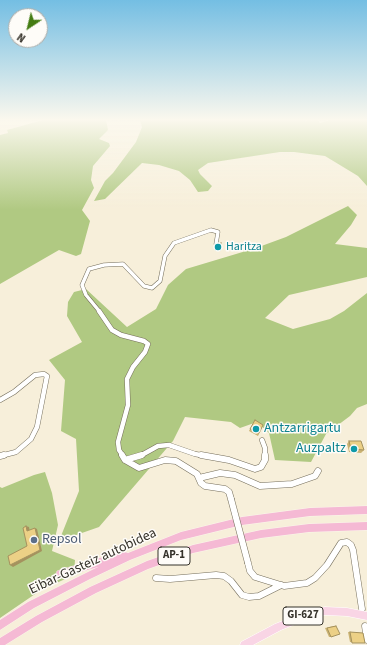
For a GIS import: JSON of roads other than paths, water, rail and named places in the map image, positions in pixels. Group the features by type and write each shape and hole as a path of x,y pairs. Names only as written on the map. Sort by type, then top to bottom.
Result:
{"highway":[{"name":"Eibar-Gasteiz autobidea","path":"0,625 31,605 128,557 181,536 242,521 310,512 367,510"},
{"name":"Eibar-Gasteiz autobidea","path":"0,643 39,619 93,590 147,565 194,549 275,532 309,528 367,526"},
{"path":"60,574 119,556 128,557"}],"main road":[{"name":"GI-627","path":"244,645 278,627 313,613 325,611 347,612 367,616"}],"street":[{"path":"216,244 218,232 212,230 203,232 174,244 165,256 160,281 152,288 144,286 127,266 123,264 104,265 87,271 82,285 85,294 106,319 110,328 121,335 146,342 148,344 146,352 133,367 127,379 128,405 118,442 119,450 125,460 139,468 165,460 176,460 190,469 205,486 225,489 229,492 250,571 255,577 281,585 292,586 311,581 327,565 341,543 346,542 351,545 362,609"},
{"path":"0,400 14,392 35,375 44,374 47,376 37,427 31,438 16,452 0,456"},
{"path":"125,460 140,456 158,446 169,445 201,456 229,460 255,470 261,467 265,460 266,448 262,440"},
{"path":"199,478 220,473 235,475 260,486 292,484 304,481 315,476 318,471"},
{"path":"156,578 170,579 216,575 224,576 242,595 249,597 259,596 281,585"},
{"path":"365,626 367,640"}],"place":[{"name":"Haritza","path":"218,247"},
{"name":"Antzarrigartu","path":"256,429"},
{"name":"Auzpaltz","path":"354,449"},
{"name":"Repsol","path":"34,540"}]}
